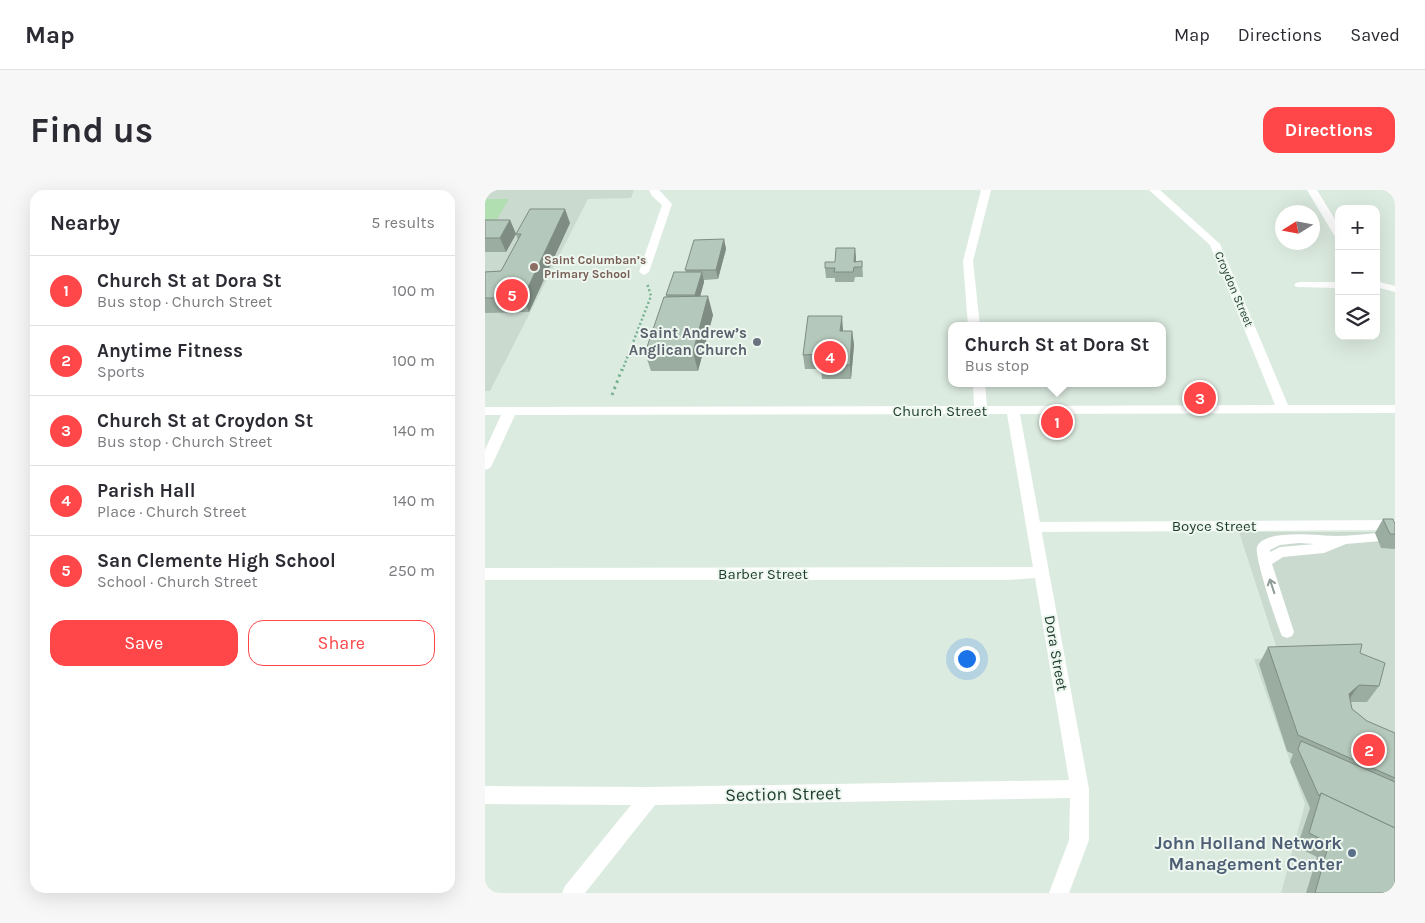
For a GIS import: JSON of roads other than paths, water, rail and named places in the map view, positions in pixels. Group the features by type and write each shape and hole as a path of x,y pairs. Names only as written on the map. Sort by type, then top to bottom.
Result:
{"street":[{"path":"644,272 667,207 665,202 655,194 654,190"},
{"path":"974,322 968,261 986,190"},
{"name":"Croydon Street","path":"1155,190 1215,244 1284,410"},
{"path":"1313,190 1335,228"},
{"path":"1300,285 1335,284"},
{"path":"1380,285 1395,289"},
{"path":"979,387 981,411"},
{"name":"Church Street","path":"485,412 1395,409"},
{"name":"Dora Street","path":"1013,410 1080,789 1079,840 1059,893"},
{"path":"485,465 510,412"},
{"name":"Barber Street","path":"485,574 1008,574 1042,572"},
{"name":"Section Street","path":"485,795 650,796 1080,789"},
{"path":"572,893 650,796"}],"lane":[{"name":"Boyce Street","path":"1033,527 1395,525"},
{"path":"1287,632 1265,563 1280,552 1324,548 1337,541 1377,538"}],"place":[{"name":"Saint Columban’s Primary School","path":"534,267"},
{"name":"San Clemente High School","path":"512,295"},
{"name":"Saint Andrew’s Anglican Church","path":"757,342"},
{"name":"Parish Hall","path":"830,357"},
{"name":"Church St at Croydon St","path":"1200,398"},
{"name":"Church St at Dora St","path":"1057,422"},
{"name":"Anytime Fitness","path":"1369,750"},
{"name":"John Holland Network Management Center","path":"1352,853"}]}
